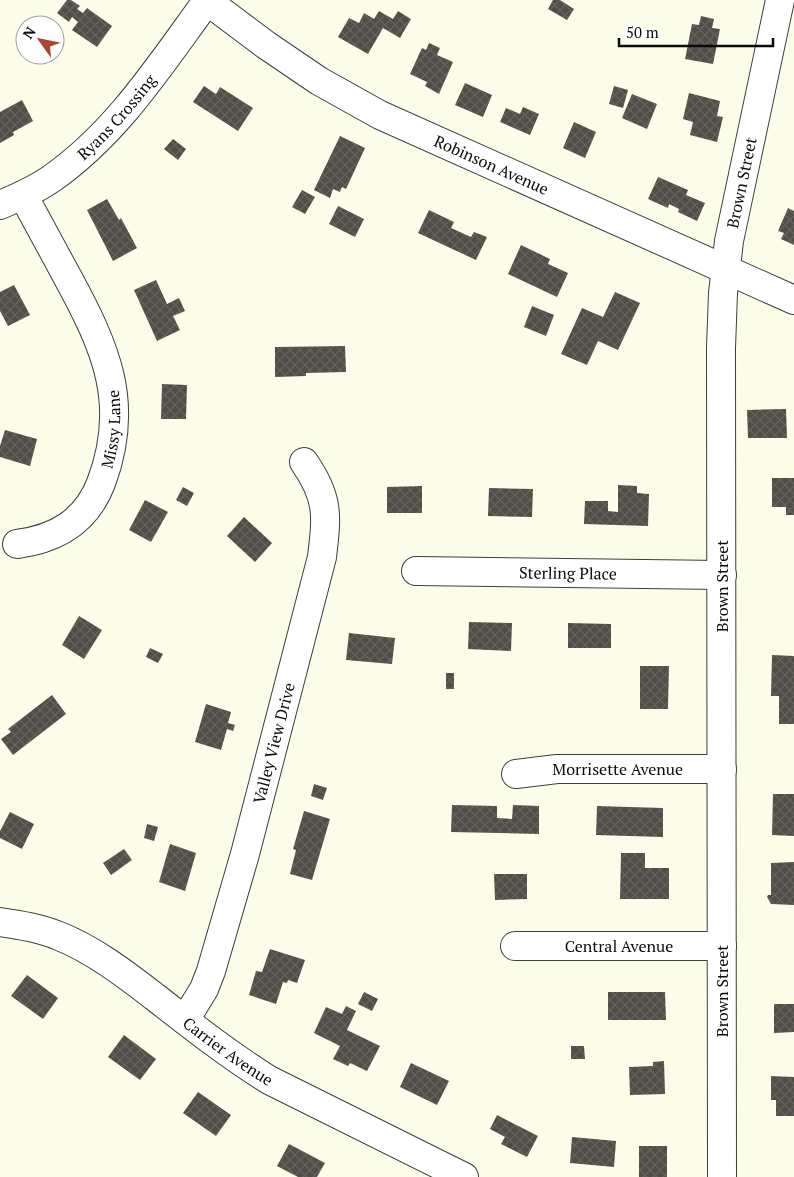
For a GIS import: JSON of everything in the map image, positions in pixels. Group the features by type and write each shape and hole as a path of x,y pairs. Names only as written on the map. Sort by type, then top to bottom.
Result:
{"street":[{"name":"Brown Street","path":"722,1177 721,348 726,269 734,215 780,0"},
{"name":"Robinson Avenue","path":"206,1 302,70 333,90 380,115 794,300"},
{"name":"Ryans Crossing","path":"12,200 56,175 101,137 144,87 206,1"},
{"name":"Missy Lane","path":"12,200 97,335 107,359 113,385 114,407 112,446 107,468 99,489 89,506 77,519 56,534 33,542 17,544"},
{"name":"Valley View Drive","path":"185,1020 204,989 211,971 245,854 322,557 325,516 324,498 316,480 304,462"},
{"name":"Sterling Place","path":"416,571 722,576"},
{"name":"Morrisette Avenue","path":"516,774 557,768 722,769"},
{"name":"Carrier Avenue","path":"0,922 32,927 59,936 80,946 126,976 241,1063 269,1080 464,1177"},
{"name":"Central Avenue","path":"515,946 722,946"}],"building":[{"path":"67,0 71,0 80,6 77,9 83,13 87,8 112,26 97,47 72,30 78,22 72,17 69,22 65,19 65,15 57,13"},
{"path":"553,0 560,0 574,9 567,20 548,9"},
{"path":"379,11 393,19 398,11 411,19 400,38 383,28 368,54 338,37 349,18 359,23 364,13 374,19"},
{"path":"701,16 714,19 712,28 720,29 713,64 685,59 692,24 699,25"},
{"path":"429,43 440,48 437,55 453,62 439,94 425,86 427,82 410,74 422,48 426,50"},
{"path":"465,83 492,95 483,117 455,105"},
{"path":"204,86 216,94 220,87 253,108 238,131 193,102"},
{"path":"614,86 628,90 623,108 609,104"},
{"path":"689,93 720,101 717,116 723,117 717,142 690,135 693,122 683,119"},
{"path":"632,94 657,104 647,129 622,118"},
{"path":"22,100 33,121 13,132 14,135 0,143 0,112"},
{"path":"523,107 539,114 530,135 500,122 506,108 520,114"},
{"path":"574,122 596,132 585,158 563,148"},
{"path":"340,136 365,148 346,189 342,187 340,192 333,189 330,198 314,190"},
{"path":"173,139 186,149 178,160 164,149"},
{"path":"658,177 688,190 686,195 705,203 697,221 678,212 679,209 669,204 668,208 648,199"},
{"path":"302,190 315,197 305,214 292,207"},
{"path":"107,199 119,220 121,218 137,248 113,261 87,210"},
{"path":"338,206 364,219 355,237 329,224"},
{"path":"788,208 794,211 794,245 781,239 784,233 778,231"},
{"path":"429,210 454,222 451,228 471,237 474,232 487,237 476,260 418,233"},
{"path":"521,245 550,259 548,264 568,273 557,297 508,274"},
{"path":"156,280 167,304 179,298 185,311 173,316 180,330 157,341 134,290"},
{"path":"14,285 30,315 8,326 0,311 0,292"},
{"path":"615,292 640,303 618,350 598,341 587,365 561,354 582,308 603,317"},
{"path":"532,306 554,315 546,336 524,327"},
{"path":"345,346 346,372 306,373 306,376 275,377 275,347"},
{"path":"162,384 187,385 186,419 161,419"},
{"path":"786,409 787,438 748,438 747,410"},
{"path":"5,430 37,439 30,466 0,457 0,446"},
{"path":"772,478 794,478 794,515 786,515 786,507 772,507"},
{"path":"618,485 637,486 637,493 649,494 648,526 584,524 585,501 608,501 608,511 618,512"},
{"path":"422,486 422,513 387,513 387,487"},
{"path":"183,487 194,493 187,506 176,500"},
{"path":"489,488 533,489 532,517 488,516"},
{"path":"145,500 168,512 151,542 129,530"},
{"path":"244,517 272,543 255,562 227,536"},
{"path":"79,616 102,630 84,659 62,645"},
{"path":"469,622 512,623 511,651 468,649"},
{"path":"568,623 611,624 611,648 568,648"},
{"path":"349,633 395,638 392,664 346,660"},
{"path":"150,648 163,654 158,663 146,657"},
{"path":"772,655 794,656 794,724 779,724 779,696 771,696"},
{"path":"640,666 669,666 668,709 640,709"},
{"path":"446,673 454,673 454,689 446,689"},
{"path":"52,695 66,714 13,755 1,739 11,732 8,729"},
{"path":"206,704 231,712 228,723 235,725 233,731 227,729 221,750 195,742"},
{"path":"314,784 327,788 323,800 311,796"},
{"path":"773,794 794,794 794,836 772,835"},
{"path":"452,805 497,806 497,818 512,819 513,805 539,806 539,834 451,832"},
{"path":"597,806 663,808 663,837 596,835"},
{"path":"304,811 330,819 312,880 290,874 296,850 293,849"},
{"path":"10,812 34,824 22,849 0,838 0,831"},
{"path":"147,824 158,827 154,841 144,838"},
{"path":"170,844 196,853 185,891 159,882"},
{"path":"124,849 132,860 111,875 103,863"},
{"path":"621,853 645,853 645,868 669,868 669,899 620,899"},
{"path":"794,862 794,905 771,904 767,897 771,895 771,863"},
{"path":"494,874 527,874 527,899 495,900"},
{"path":"270,949 305,960 297,983 288,980 287,983 283,982 276,1004 249,995 256,971 262,972"},
{"path":"27,975 58,998 43,1019 11,996"},
{"path":"364,992 378,999 372,1011 358,1004"},
{"path":"608,992 665,992 666,1020 608,1020"},
{"path":"774,1004 794,1004 794,1032 774,1033"},
{"path":"346,1006 356,1011 347,1030 380,1046 367,1071 350,1063 348,1066 333,1059 340,1046 314,1033 326,1007 342,1014"},
{"path":"124,1035 156,1059 140,1080 108,1057"},
{"path":"571,1046 584,1046 585,1059 571,1059"},
{"path":"664,1061 665,1094 630,1095 629,1067 653,1066 653,1062"},
{"path":"411,1063 449,1081 437,1105 400,1087"},
{"path":"771,1076 794,1077 794,1116 776,1116 776,1100 771,1100"},
{"path":"198,1092 231,1115 216,1136 183,1113"},
{"path":"497,1115 538,1136 527,1157 501,1144 505,1137 490,1129"},
{"path":"572,1137 616,1141 614,1167 570,1163"},
{"path":"289,1144 325,1163 317,1177 298,1177 277,1166"},
{"path":"639,1146 667,1146 667,1177 639,1177"}]}
